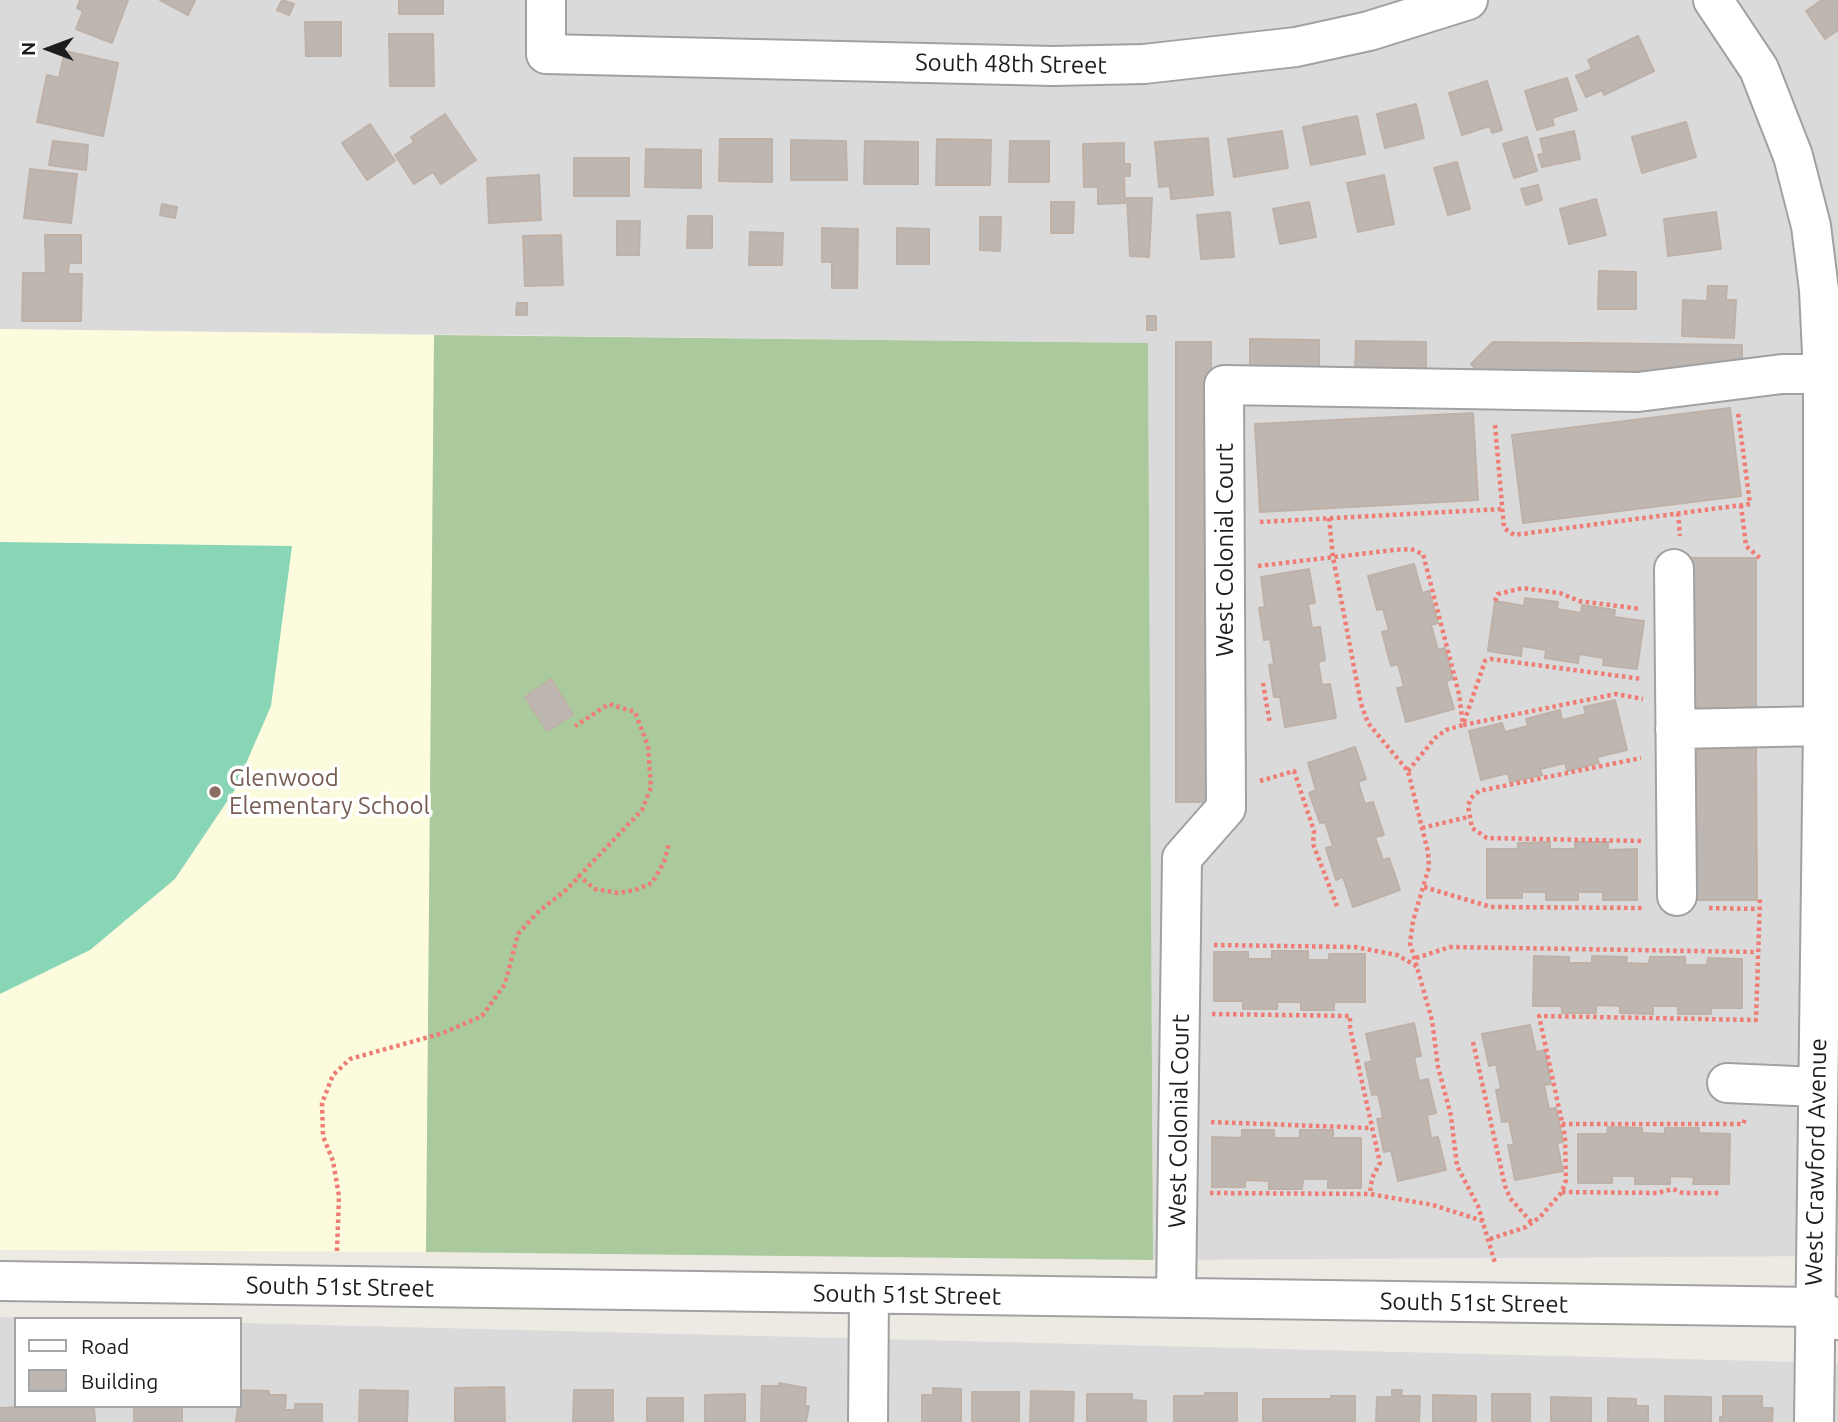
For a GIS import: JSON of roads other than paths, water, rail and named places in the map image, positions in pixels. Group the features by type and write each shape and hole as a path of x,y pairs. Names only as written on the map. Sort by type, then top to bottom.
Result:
{"street":[{"name":"South 48th Street","path":"546,0 546,54 1053,66 1144,64 1296,47 1369,31 1468,0"},
{"name":"West Crawford Avenue","path":"1713,0 1759,69 1793,156 1811,226 1819,290 1823,374 1823,726 1830,820 1828,1043 1817,1087 1830,1307 1814,1422"},
{"name":"West Colonial Court","path":"1176,1298 1182,858 1226,808 1224,385 1638,392 1782,374 1823,374"},
{"path":"1674,569 1680,904"},
{"path":"1675,704 1823,726"},
{"path":"1741,1084 1817,1087"},
{"name":"South 51st Street","path":"0,1281 1830,1307"},
{"path":"868,1422 869,1295"}],"place":[{"name":"Glenwood Elementary School","path":"215,792"}]}
